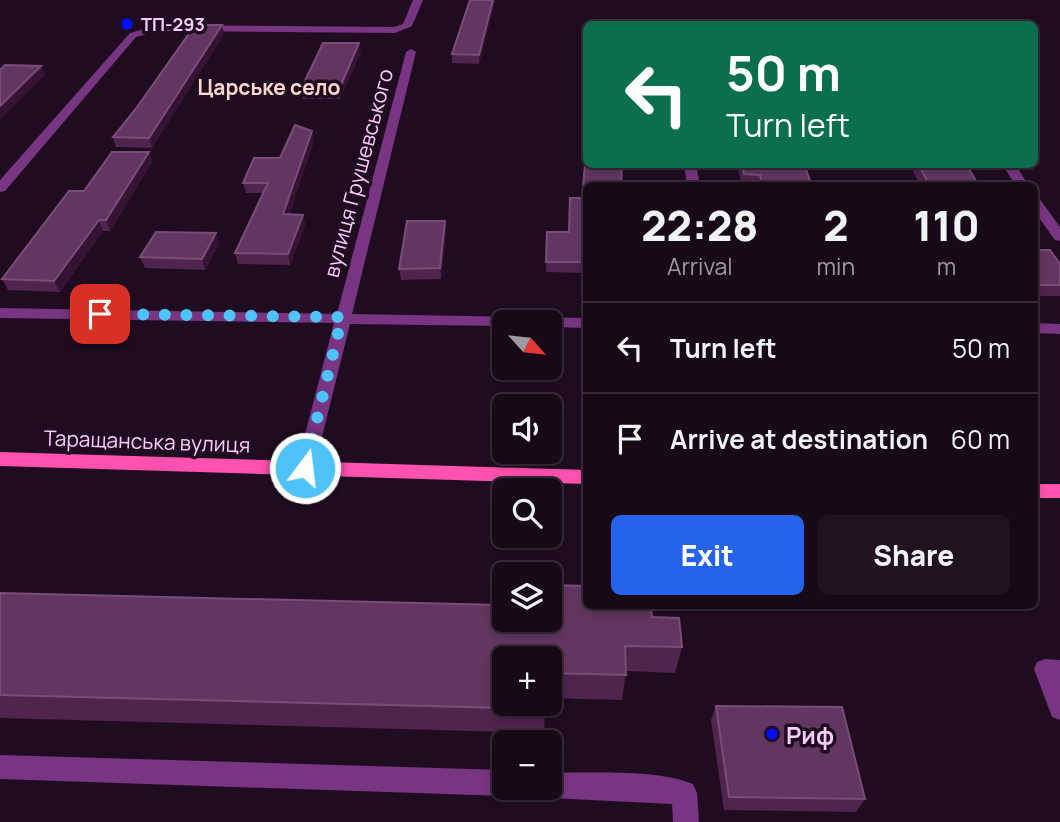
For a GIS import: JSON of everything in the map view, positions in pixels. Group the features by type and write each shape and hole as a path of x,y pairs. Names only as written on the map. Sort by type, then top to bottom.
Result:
{"main road":[{"name":"Таращанська вулиця","path":"0,459 583,477"},
{"path":"1038,491 1060,491"}],"street":[{"path":"0,188 133,35 158,27 395,30 407,26 418,0"},
{"name":"вулиця Грушевського","path":"305,468 411,52"},
{"path":"1038,207 1060,237"},
{"path":"0,313 492,321"},
{"path":"562,322 583,323"},
{"path":"1038,328 1060,329"},
{"path":"1060,670 1045,669 1060,709"},
{"path":"0,767 492,783"},
{"path":"562,785 647,788 684,793 687,822"}],"building":[{"path":"470,0 493,0 479,55 452,54"},
{"path":"195,25 222,25 149,138 113,137 135,110"},
{"path":"323,43 359,43 339,90 301,89"},
{"path":"5,65 41,66 0,106 0,70"},
{"path":"295,125 312,131 283,214 303,215 288,254 235,253 268,183 243,183 254,158 280,158"},
{"path":"112,152 149,152 106,220 99,220 54,281 2,279 69,191 84,191"},
{"path":"585,168 622,168 621,182 583,182"},
{"path":"743,168 805,168 811,182 762,182 760,175 744,174"},
{"path":"920,168 968,168 977,182 928,182"},
{"path":"583,187 583,262 546,262 547,232 569,232 570,198 582,198"},
{"path":"407,221 445,221 440,268 399,269"},
{"path":"156,232 216,233 202,259 140,257"},
{"path":"1038,250 1050,250 1060,264 1060,285 1038,285"},
{"path":"562,585 583,586 583,609 651,609 652,617 679,618 682,647 625,646 626,675 562,673 562,646 492,646 492,708 0,695 0,593 492,605 492,632 562,632"},
{"path":"716,706 842,707 865,799 729,797"}],"place":[{"name":"ТП-293","path":"127,24"},
{"name":"Риф","path":"772,734"}],"district":[{"name":"Царське село","path":"269,87"}],"route":[{"path":"100,314 342,317 305,468"}]}
